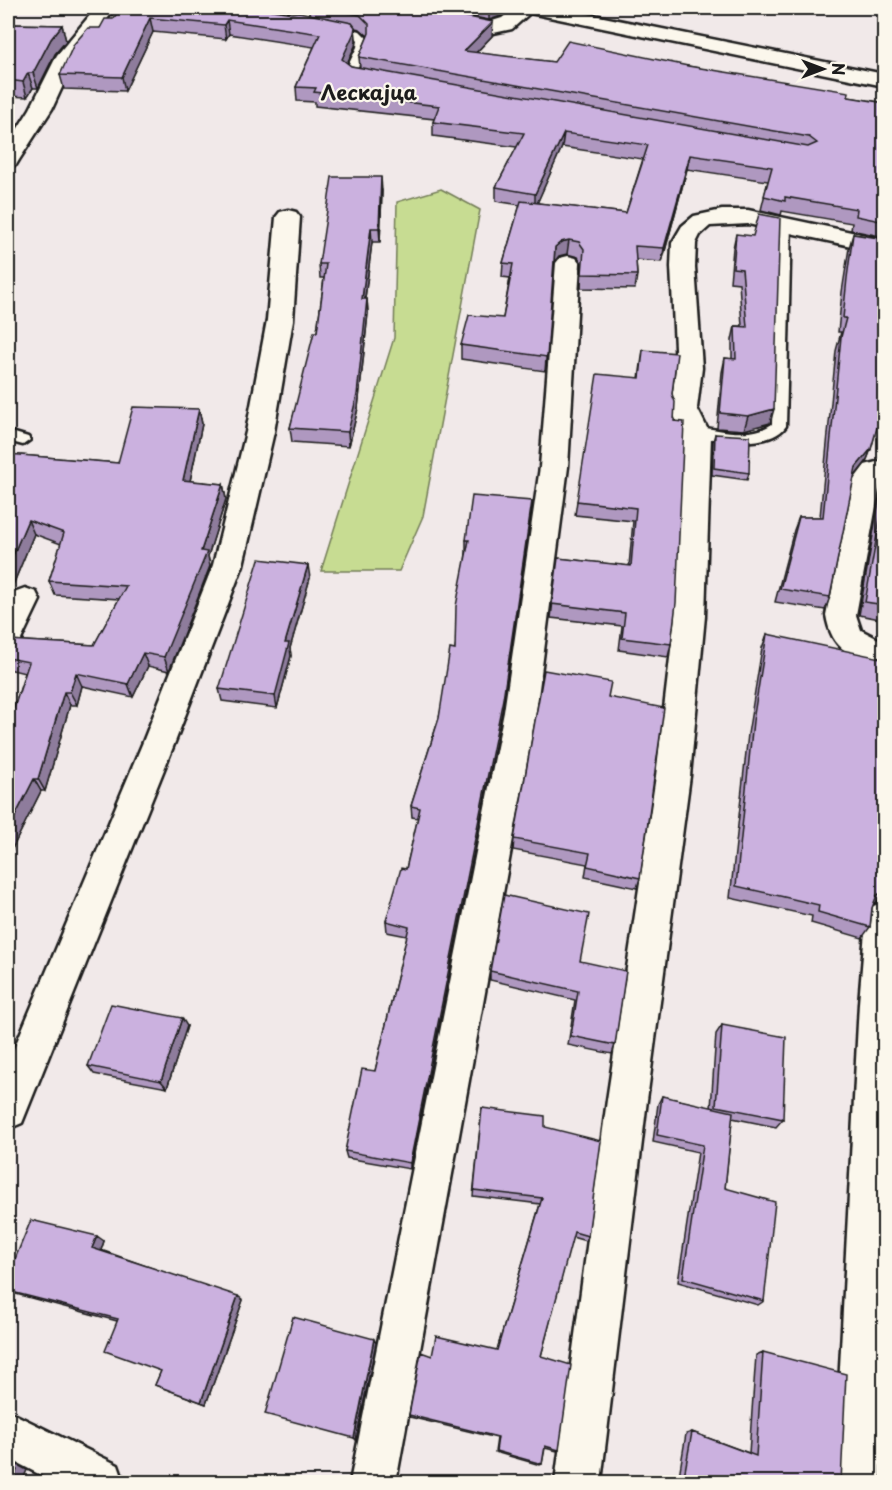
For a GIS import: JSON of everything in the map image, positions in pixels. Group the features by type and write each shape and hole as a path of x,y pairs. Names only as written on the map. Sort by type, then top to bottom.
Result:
{"street":[{"path":"8,160 41,109 67,56 105,8"},
{"path":"233,8 305,18"},
{"path":"399,8 489,28 501,28 511,23 524,8"},
{"path":"533,8 885,80"},
{"path":"8,1109 159,742 228,565 260,432 280,320 288,217"},
{"path":"578,1482 674,765 690,616 697,436 684,408 689,368 683,267 684,243 690,231 702,221 722,217 748,217 885,246"},
{"path":"373,1482 520,712 554,467 568,263"},
{"path":"885,470 875,472 867,481 841,615 842,627 848,638 859,646 885,654"},
{"path":"8,634 25,600"},
{"path":"857,1482 878,1015 885,919"},
{"path":"8,1434 101,1482"}],"lane":[{"path":"305,18 357,33 363,39 362,47 350,72 356,76 379,81"},
{"path":"695,431 757,437 771,433 779,426 785,223"},
{"path":"8,436 22,440"}],"green space":[{"path":"441,189 480,210 423,516 399,571 321,571 394,338 397,202"}],"building":[{"path":"121,8 259,8 299,12 352,23 355,27 354,33 342,59 351,66 808,147 817,143 809,137 359,57 369,33 369,24 360,15 326,8 424,8 493,22 464,51 554,62 568,41 688,66 849,92 848,97 885,103 885,222 856,216 857,209 785,197 785,201 764,196 772,167 690,155 664,248 635,246 637,275 582,274 584,249 579,242 569,240 555,247 547,357 461,345 469,315 503,318 513,264 503,263 521,201 626,213 648,145 564,133 535,194 496,187 524,133 433,122 439,106 314,92 316,88 296,87 320,34 227,20 224,25 150,18 122,77 60,75 74,44 88,28 100,28 105,19 113,19"},
{"path":"8,24 62,25 51,39 33,73 28,73 23,82 8,80"},
{"path":"332,177 381,177 379,228 371,228 362,299 367,299 357,395 348,432 290,428 314,332 317,332 326,264 319,264"},
{"path":"759,214 780,218 774,409 748,416 720,413 725,358 736,359 735,326 747,327 742,269 733,268 736,234 753,236"},
{"path":"853,234 885,239 885,411 882,410 871,449 856,467 830,597 780,589 799,517 823,517 841,337 846,318 843,318"},
{"path":"643,350 677,353 672,394 675,402 674,421 684,422 676,603 671,644 622,638 625,613 552,604 558,558 631,566 636,508 577,501 597,374 640,378"},
{"path":"133,407 199,409 183,480 223,484 201,551 207,552 164,657 143,653 128,684 76,673 70,692 64,692 38,779 34,779 8,830 8,723 29,662 8,658 8,640 94,645 126,586 49,581 64,533 28,520 8,567 8,454 118,463"},
{"path":"715,434 750,436 749,473 714,468"},
{"path":"885,491 885,605 865,602"},
{"path":"472,496 532,501 503,699 410,1163 345,1151 362,1069 375,1071 409,927 386,921 401,868 406,869 420,808 411,806 439,718 450,649 455,650 456,606 469,540 466,540"},
{"path":"259,559 308,565 285,643 289,643 275,696 219,689"},
{"path":"767,634 885,659 885,891 877,895 872,908 870,927 818,912 819,905 736,886 753,721"},
{"path":"544,670 611,682 608,697 664,708 640,878 587,866 590,853 514,839"},
{"path":"504,895 589,914 580,961 626,971 615,1045 571,1036 578,991 490,971"},
{"path":"111,1004 182,1018 161,1081 88,1066"},
{"path":"722,1025 786,1037 783,1119 716,1106"},
{"path":"662,1096 733,1112 725,1188 775,1202 764,1301 683,1278 703,1145 657,1135"},
{"path":"482,1108 545,1116 545,1127 601,1141 588,1236 574,1232 541,1356 571,1365 559,1450 545,1446 542,1464 496,1451 498,1437 409,1415 421,1352 432,1356 436,1336 497,1350 542,1198 474,1190"},
{"path":"31,1220 97,1236 92,1248 238,1296 201,1402 155,1385 161,1371 105,1351 118,1319 8,1291 8,1276"},
{"path":"293,1317 374,1339 354,1438 265,1414"},
{"path":"763,1352 846,1374 841,1482 683,1482 692,1432 756,1456"},
{"path":"8,1465 17,1470 12,1482 8,1482"}],"district":[{"name":"Лескајца","path":"369,93"}]}
